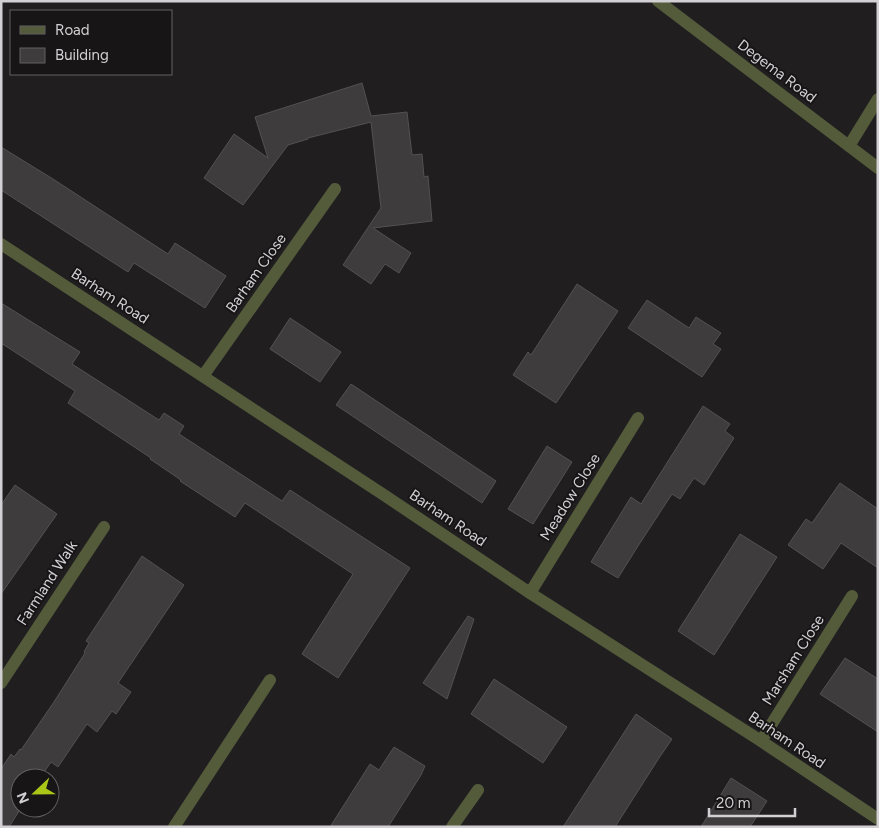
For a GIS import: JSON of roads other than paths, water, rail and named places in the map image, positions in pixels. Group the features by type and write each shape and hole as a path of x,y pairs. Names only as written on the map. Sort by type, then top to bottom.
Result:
{"street":[{"name":"Degema Road","path":"658,1 878,168"},
{"path":"849,146 878,99"},
{"name":"Barham Close","path":"203,376 335,189"},
{"name":"Barham Road","path":"1,244 530,593 761,741 878,820"},
{"name":"Meadow Close","path":"530,593 638,418"},
{"name":"Farmland Walk","path":"1,683 104,527"},
{"name":"Marsham Close","path":"761,741 852,596"},
{"path":"174,827 270,680"},
{"path":"452,827 478,790"}]}
